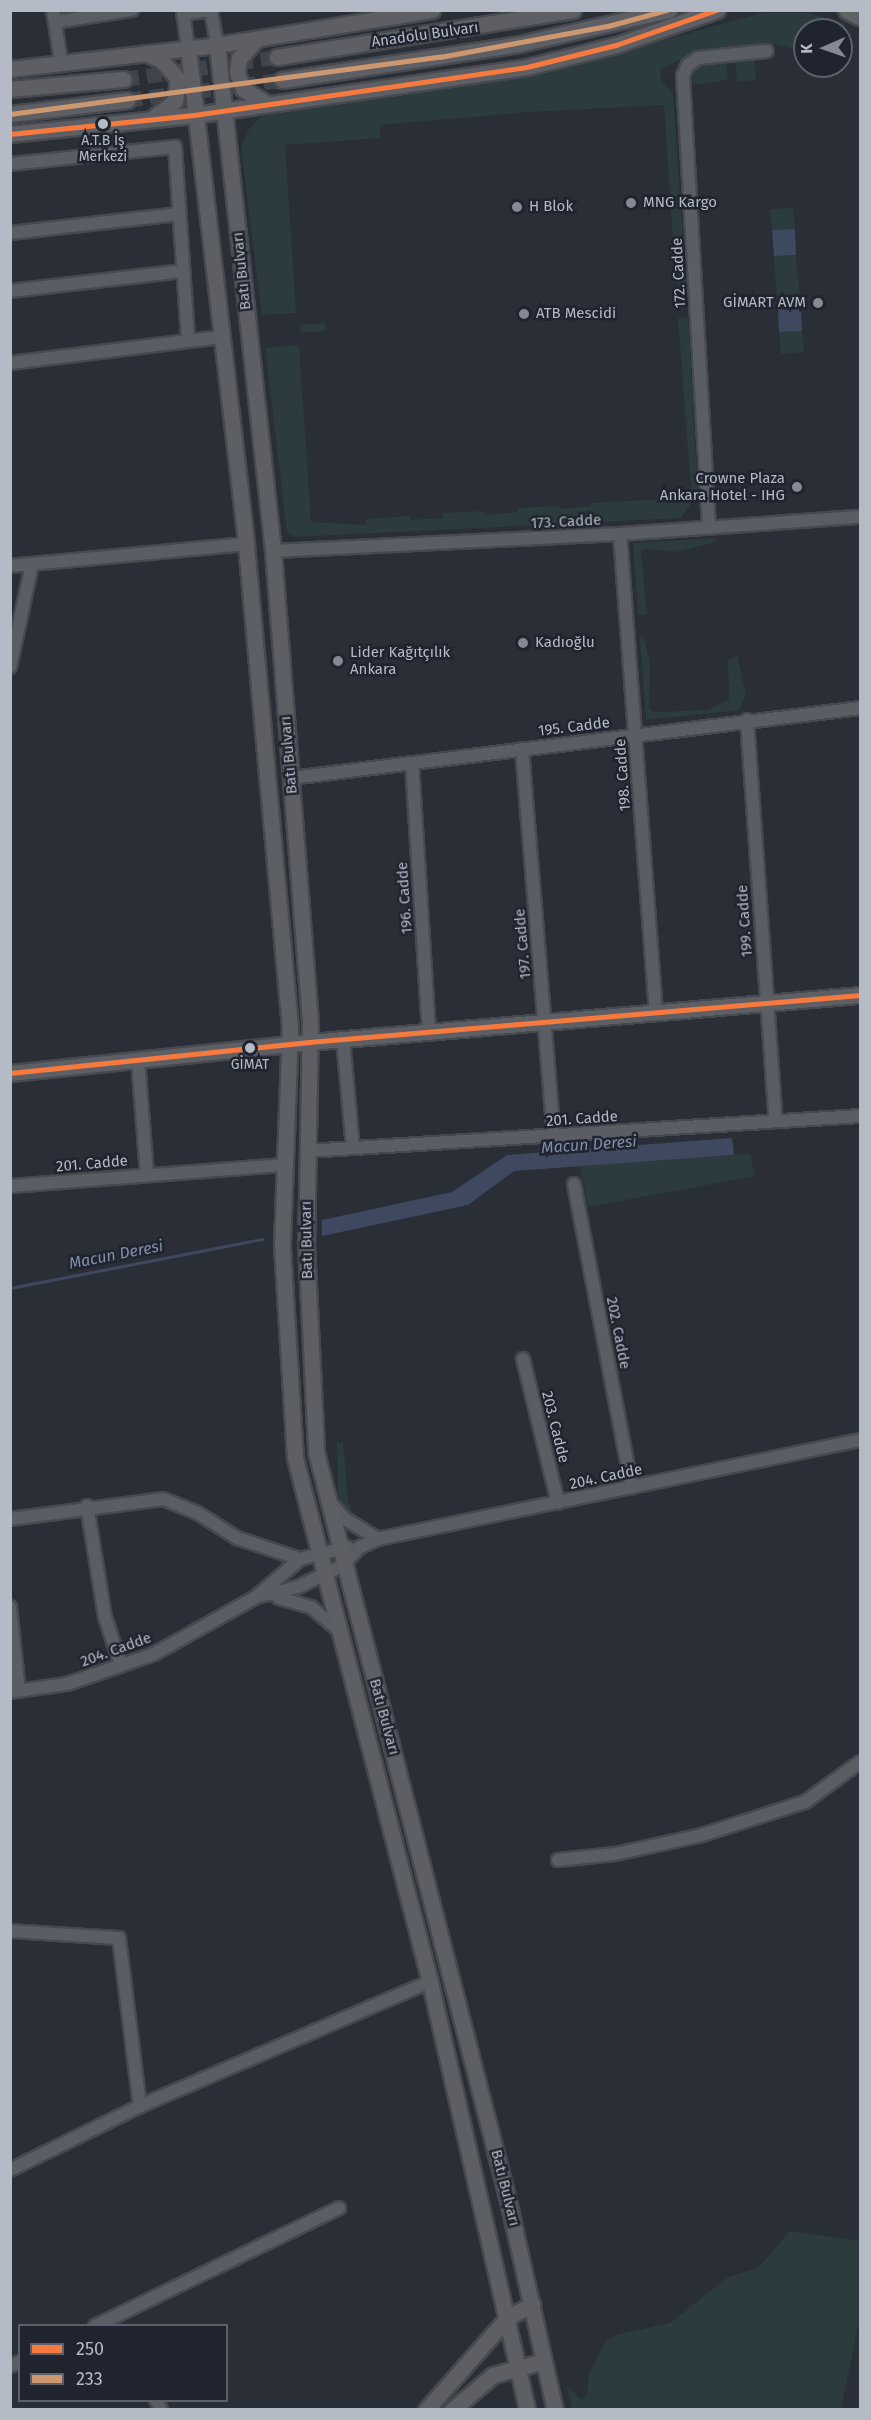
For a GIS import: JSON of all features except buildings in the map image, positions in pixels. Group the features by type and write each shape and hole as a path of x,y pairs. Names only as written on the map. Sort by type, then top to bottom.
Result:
{"highway":[{"path":"848,10 861,16"}],"main road":[{"path":"10,69 217,45 432,10"},
{"name":"Anadolu Bulvarı","path":"277,57 573,10"},
{"name":"Anadolu Bulvarı","path":"282,80 519,44 669,10"},
{"path":"650,16 686,10"},
{"path":"639,36 695,10"},
{"path":"10,134 194,115 527,67 639,36 717,10"},
{"path":"257,39 239,58 237,73 243,89 268,104"},
{"name":"Batı Bulvarı","path":"217,45 273,551 291,778 309,1042 306,1151 312,1408 324,1497 445,1949 555,2409"},
{"name":"Batı Bulvarı","path":"188,48 194,115 246,544 289,1044 283,1276 292,1430 300,1484 430,1982 527,2409"},
{"path":"145,53 161,60 178,79 175,101 148,120"},
{"path":"10,89 124,79"},
{"path":"10,114 127,100"},
{"path":"10,1073 309,1042 861,995"},
{"path":"426,2409 507,2318 531,2304"},
{"path":"452,2409 493,2375 517,2366 544,2361"}],"street":[{"path":"62,62 54,16 132,10"},
{"path":"188,48 183,14 211,10 217,45"},
{"name":"172. Cadde","path":"709,527 683,76 688,65 698,58 767,51"},
{"path":"10,164 175,147 188,340"},
{"path":"10,232 179,214"},
{"path":"10,291 183,271"},
{"path":"10,363 221,337"},
{"name":"173. Cadde","path":"273,551 620,534 861,517"},
{"name":"198. Cadde","path":"620,534 656,1013"},
{"path":"10,566 246,544"},
{"path":"10,667 32,564"},
{"name":"195. Cadde","path":"291,778 747,720 861,708"},
{"name":"199. Cadde","path":"747,720 776,1120"},
{"name":"197. Cadde","path":"522,749 554,1136"},
{"name":"196. Cadde","path":"412,763 429,1032"},
{"path":"343,1040 353,1148"},
{"path":"138,1060 147,1174"},
{"name":"201. Cadde","path":"306,1151 861,1116"},
{"name":"201. Cadde","path":"10,1186 285,1165"},
{"name":"202. Cadde","path":"574,1184 632,1488"},
{"name":"203. Cadde","path":"523,1359 558,1503"},
{"name":"204. Cadde","path":"256,1597 274,1593 342,1566 360,1547 378,1539 861,1440"},
{"path":"324,1497 345,1519 378,1539"},
{"path":"10,1519 136,1500 173,1501 237,1539 300,1559"},
{"path":"87,1506 105,1617 121,1665"},
{"name":"204. Cadde","path":"15,1692 67,1684 154,1654 256,1597 300,1559 338,1546 360,1547"},
{"path":"274,1593 279,1598 311,1607 338,1630"},
{"path":"10,1607 15,1692"},
{"path":"558,1860 615,1854 702,1835 806,1802 861,1762"},
{"path":"10,1931 119,1938 140,2106"},
{"path":"10,2170 140,2106 430,1982"},
{"path":"100,2324 118,2320 339,2208"}],"shaded area":[{"path":"762,13 809,13 825,18 793,18 793,49 774,44 697,52 660,69 661,81 673,93 686,283 676,284 664,105 530,112 380,125 380,138 285,145 296,313 262,315 241,147 249,129 262,116 570,66"},
{"path":"754,59 756,80 737,82 735,61"},
{"path":"726,62 728,80 692,85 694,68"},
{"path":"793,208 795,229 772,230 770,209"},
{"path":"796,255 801,308 778,309 774,256"},
{"path":"688,317 698,494 681,518 295,537 287,532 265,348 299,345 311,522 366,525 366,519 410,516 410,520 443,518 443,513 484,511 485,515 518,512 518,508 560,506 560,509 591,506 591,503 684,498 691,490 678,318"},
{"path":"325,323 325,331 300,333 300,325"},
{"path":"802,331 804,352 781,354 779,332"},
{"path":"716,538 715,542 675,552 646,549 641,552 647,614 638,615 633,543"},
{"path":"643,636 650,662 649,708 654,712 708,710 729,699 728,660 737,656 746,695 739,710 646,720 640,639"},
{"path":"750,1154 755,1176 588,1207 580,1166"},
{"path":"343,1442 348,1501 355,1518 350,1518 340,1505 337,1443"},
{"path":"790,2231 860,2241 860,2316 841,2409 572,2409 566,2385 582,2400 587,2394 589,2373 606,2341 616,2335 670,2323 728,2277 758,2268"}],"water":[{"path":"795,229 796,255 774,256 772,230"},
{"path":"801,308 802,331 779,332 778,309"},
{"path":"732,1138 734,1155 514,1171 468,1205 322,1236 322,1220 452,1192 507,1155"}],"waterway":[{"name":"Macun Deresi","path":"10,1288 262,1239"}],"tunnel":[{"path":"124,79 277,57"},
{"path":"127,100 282,80"}],"transit line":[{"name":"233","path":"10,114 440,57 608,26 667,10"},
{"name":"250","path":"10,134 194,115 527,67 616,45 716,10"},
{"name":"250","path":"10,1073 309,1042 860,995"}],"place":[{"name":"A.T.B İş Merkezi","path":"103,124"},
{"name":"MNG Kargo","path":"631,203"},
{"name":"H Blok","path":"517,207"},
{"name":"GİMART AVM","path":"818,303"},
{"name":"ATB Mescidi","path":"524,314"},
{"name":"Crowne Plaza Ankara Hotel - IHG","path":"797,487"},
{"name":"Kadıoğlu","path":"523,643"},
{"name":"Lider Kağıtçılık Ankara","path":"338,661"},
{"name":"GİMAT","path":"250,1048"}]}
